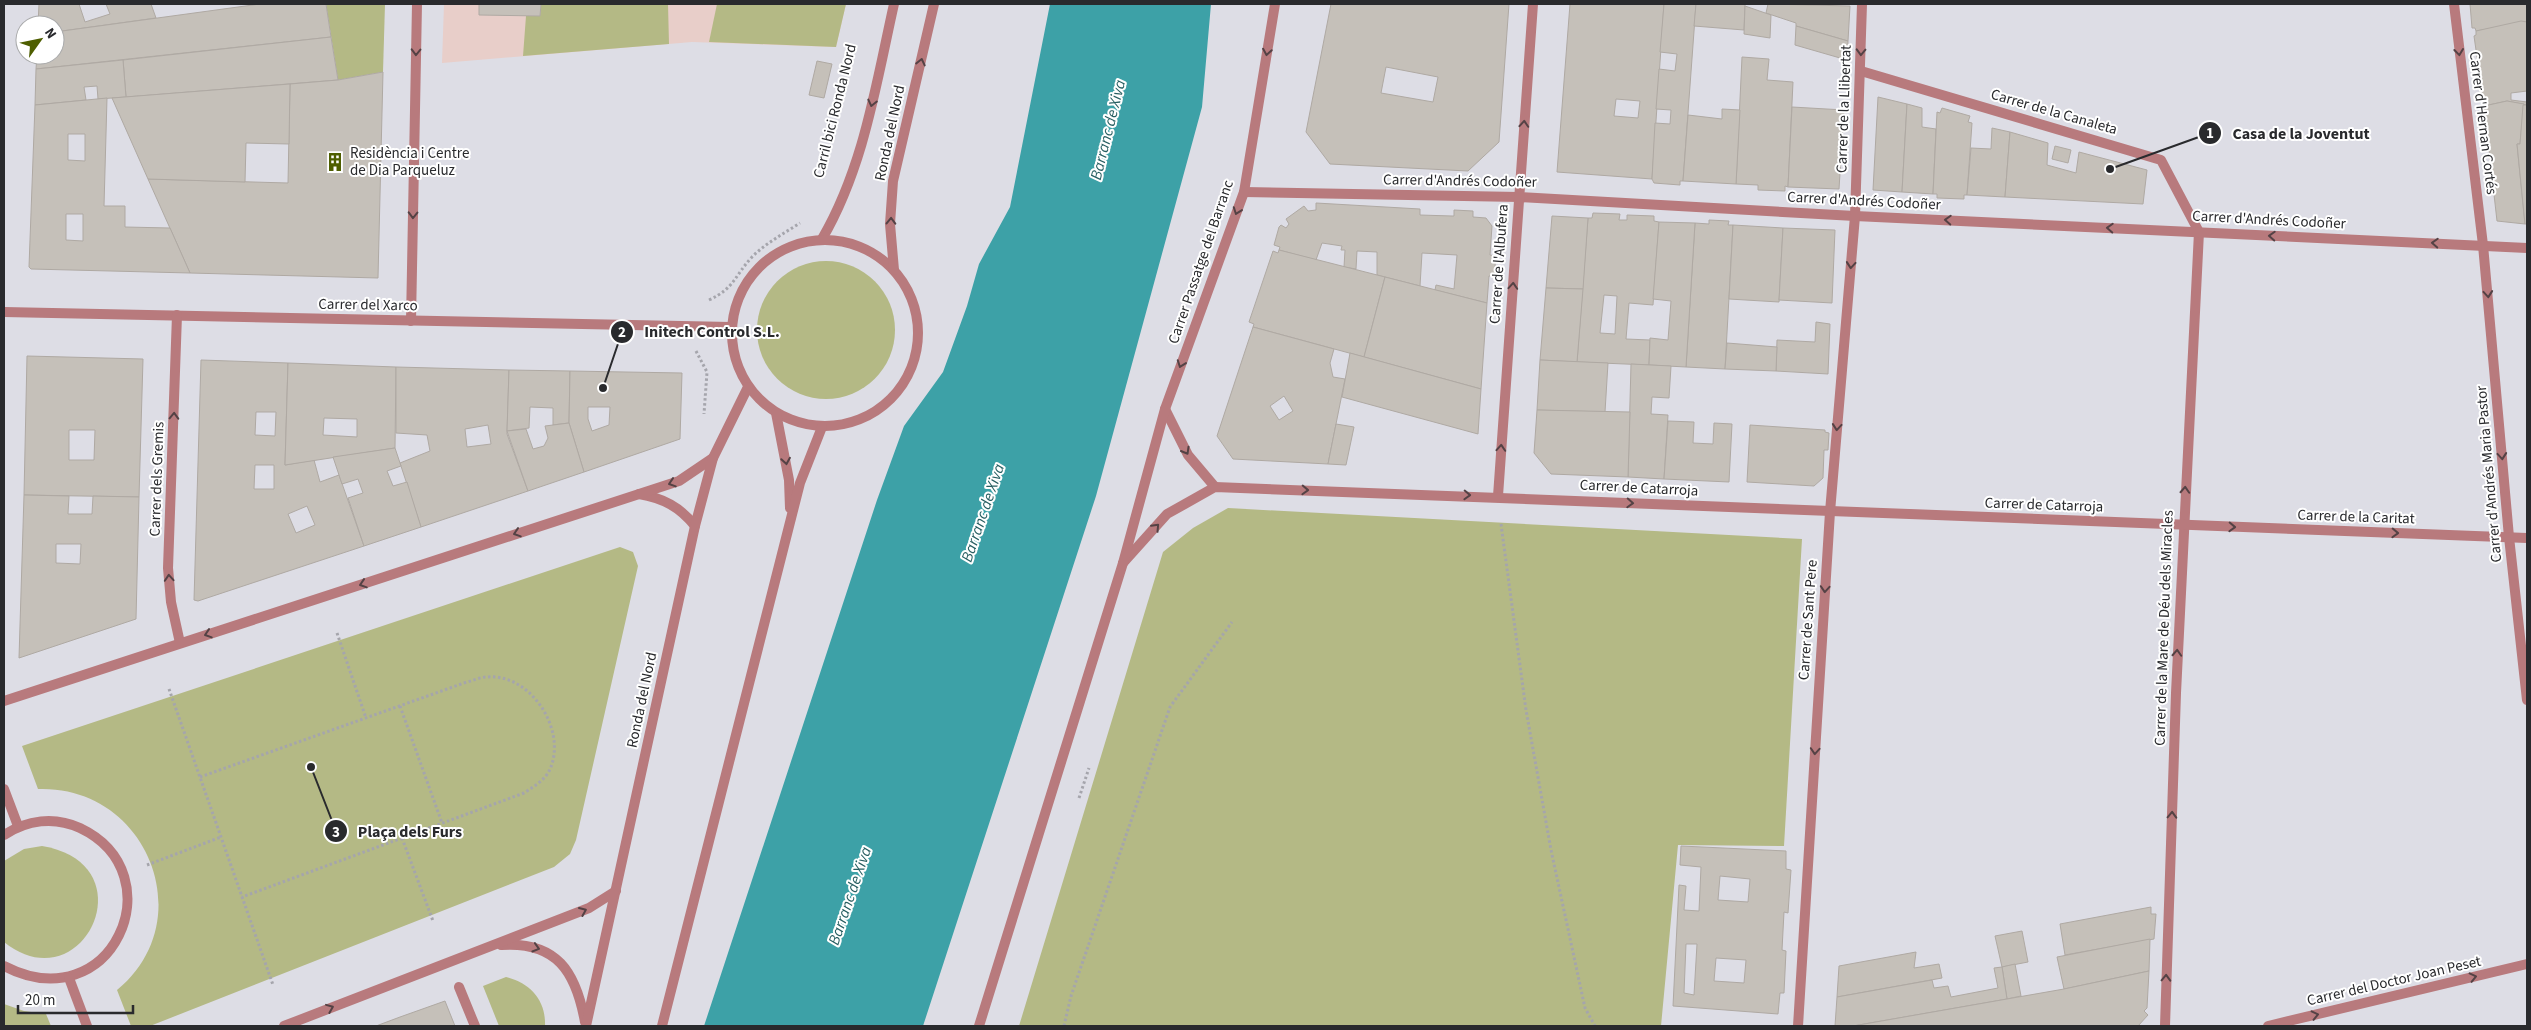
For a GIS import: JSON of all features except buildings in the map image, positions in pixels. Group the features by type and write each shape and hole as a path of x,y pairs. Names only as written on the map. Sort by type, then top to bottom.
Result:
{"street":[{"path":"411,321 417,4"},
{"name":"Ronda del Nord","path":"822,239 844,200 853,173 869,118 894,4"},
{"name":"Ronda del Nord","path":"894,270 890,224 893,180 934,4"},
{"name":"Carrer Passatge del Barranc","path":"979,1026 1123,563 1165,409 1244,192 1274,4"},
{"name":"Carrer de l'Albufera","path":"1498,496 1533,4"},
{"name":"Carrer de la Llibertat","path":"1855,216 1862,4"},
{"name":"Carrer d'Hernan Cortés","path":"2454,4 2483,246"},
{"name":"Carrer de la Canaleta","path":"1860,71 2161,160 2199,232"},
{"name":"Carrer d'Andrés Codoñer","path":"1244,192 1519,197 1855,216 2527,248"},
{"name":"Carrer de Sant Pere","path":"1798,1026 1830,512 1855,216"},
{"name":"Carrer de la Mare de Déu dels Miracles","path":"2165,1026 2183,526 2199,232"},
{"path":"822,239 848,242 873,253 894,270 911,296 918,326 915,357 909,371 902,386 881,408 853,422 822,427 798,423 776,413 760,401 748,387 735,359 731,327 737,300 751,276 770,257 790,244 822,239"},
{"name":"Carrer d'Andrés Maria Pastor","path":"2483,246 2509,537 2527,700"},
{"name":"Carrer del Xarco","path":"4,312 731,327"},
{"name":"Carrer dels Gremis","path":"177,315 168,568 171,602 180,643"},
{"name":"Ronda del Nord","path":"586,1026 695,526 713,458 748,387"},
{"path":"1123,563 1167,514 1215,486 1188,455 1165,409"},
{"path":"776,413 789,480 791,519"},
{"path":"662,1026 710,845 800,483 822,427"},
{"path":"4,701 679,480 713,458"},
{"name":"Carrer de Catarroja","path":"1215,486 1498,496 2183,526"},
{"path":"638,494 654,497 682,511 695,526"},
{"name":"Carrer de la Caritat","path":"2183,526 2527,538"},
{"path":"4,789 18,826"},
{"path":"4,835 18,826 43,820 69,823 92,834 112,852 124,875 128,900 124,927 116,942 92,967 69,978 45,980 22,975 4,966"},
{"path":"284,1026 590,908 616,891"},
{"path":"488,946 511,944 540,948 556,959 571,974 581,998 586,1026"},
{"name":"Carrer del Doctor Joan Peset","path":"2268,1026 2527,964"},
{"path":"69,978 87,1026"},
{"path":"459,987 475,1026"}],"path":[{"path":"706,301 731,286 751,258 768,242 806,218"},
{"path":"695,350 706,372 704,417"},
{"path":"1498,496 1526,710 1551,850 1585,1008 1595,1026"},
{"path":"1064,1026 1071,996 1170,707 1232,622"},
{"path":"337,633 366,718"},
{"path":"200,777 487,677 507,680 527,690 539,702 548,722 555,743 553,760 547,774 538,784 524,793 242,897"},
{"path":"169,689 273,985"},
{"path":"400,706 442,823"},
{"path":"1077,806 1091,759"},
{"path":"147,865 222,837"},
{"path":"402,838 433,921"}],"shaded area":[{"path":"444,4 846,4 836,47 692,42 442,63"}],"green space":[{"path":"326,4 385,4 383,72 338,80"},
{"path":"541,4 668,4 669,44 523,56 526,16 540,16"},
{"path":"717,4 846,4 836,47 709,42"},
{"path":"826,261 852,266 875,281 890,304 895,330 890,356 875,379 852,394 826,399 800,394 777,379 762,356 757,330 762,304 777,281 800,266"},
{"path":"1228,508 1802,539 1784,846 1678,845 1661,1026 1019,1026 1163,552 1193,528"},
{"path":"620,547 633,552 638,566 576,840 570,854 554,867 150,1026 131,1026 117,990 142,961 156,928 158,895 150,862 133,832 108,809 76,794 38,789 22,746"},
{"path":"42,846 75,858 93,877 98,901 93,924 79,944 58,956 32,957 4,942 4,861 24,849"},
{"path":"506,977 529,988 535,994 543,1008 545,1026 499,1026 483,986"},
{"path":"4,1004 24,1011 46,1014 51,1026 4,1026"}],"water":[{"name":"Barranc de Xiva","path":"1050,4 1211,4 1202,107 1096,496 923,1026 704,1026 877,500 904,426 943,372 967,306 979,264 1010,207"}],"place":[{"name":"Residència i Centre de Dia Parqueluz","path":"335,162"},
{"name":"Casa de la Joventut","path":"2110,169"},
{"name":"Initech Control S.L.","path":"603,388"},
{"name":"Plaça dels Furs","path":"311,767"}]}
